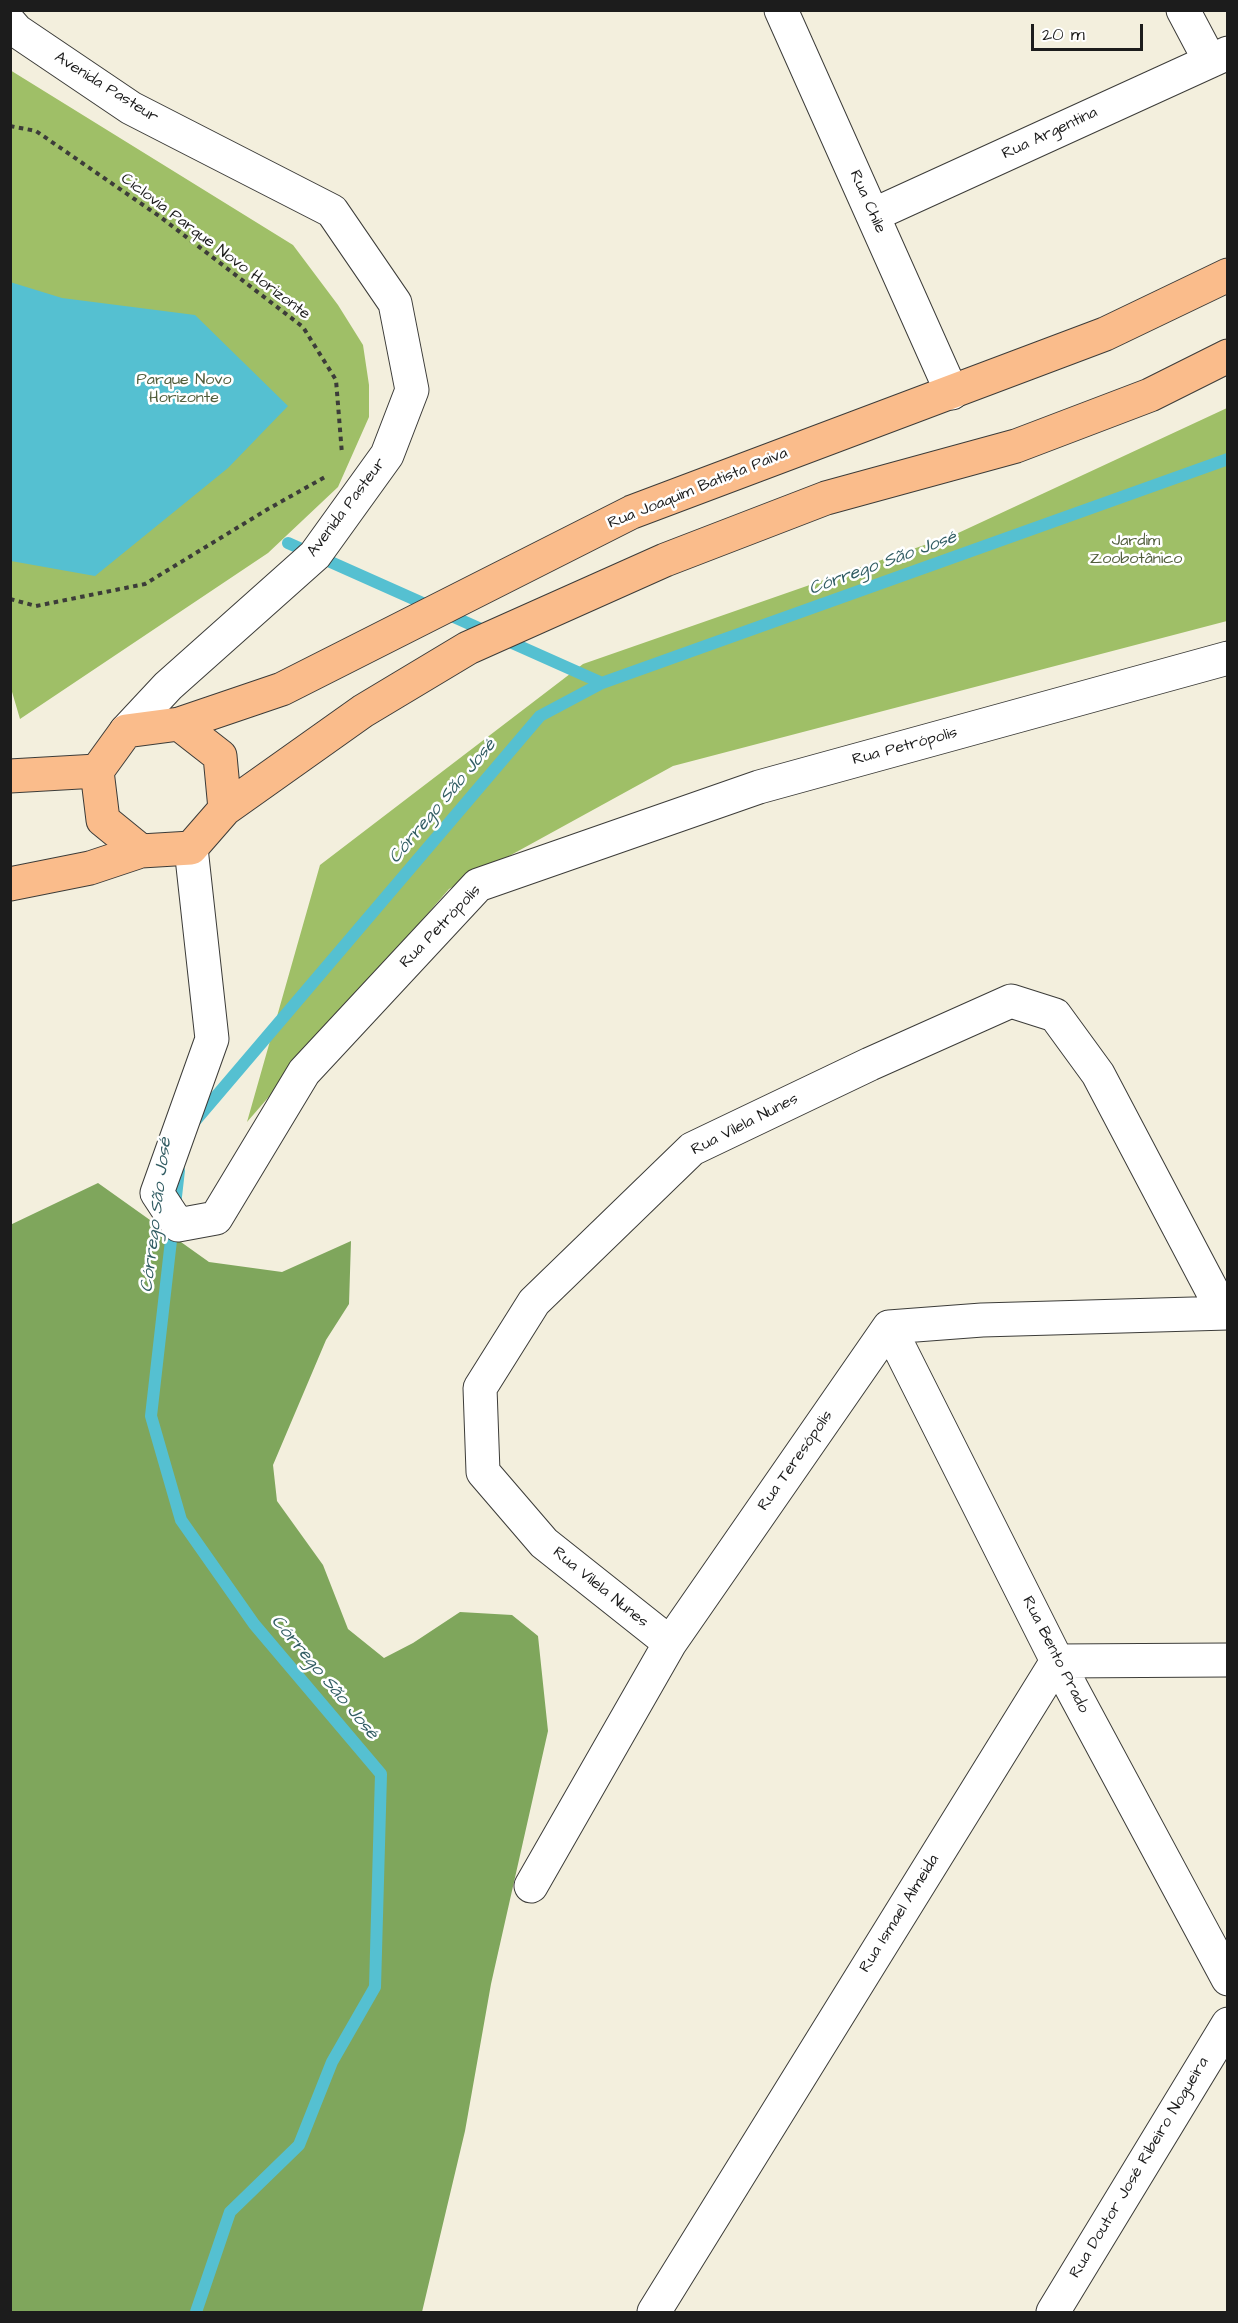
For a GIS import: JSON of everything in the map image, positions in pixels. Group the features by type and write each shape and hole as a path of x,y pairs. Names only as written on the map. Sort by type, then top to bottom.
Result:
{"main road":[{"name":"Rua Joaquim Batista Paiva","path":"126,731 178,724 282,690 632,512 1105,334 1227,274"},
{"path":"10,884 90,868 141,851 191,848 225,809 363,711 468,648 665,560 816,502 1016,446 1150,394 1227,356"},
{"path":"178,724 220,756 225,809"},
{"path":"126,731 97,771 103,820 141,851"},
{"path":"10,776 97,771"}],"street":[{"name":"Rua Chile","path":"781,10 952,393"},
{"path":"1183,10 1219,57"},
{"name":"Avenida Pasteur","path":"10,22 17,31 132,108 332,211 395,303 412,390 387,455 315,555 168,686 126,731"},
{"name":"Rua Argentina","path":"873,215 1219,57"},
{"name":"Rua Petrópolis","path":"191,848 212,1039 157,1193 178,1225 216,1218 304,1072 478,885 759,787 1227,658"},
{"name":"Rua Vilela Nunes","path":"670,1643 544,1543 483,1472 480,1388 534,1302 692,1149 870,1064 1011,1001 1055,1015 1098,1074 1226,1313"},
{"path":"889,1327 982,1320 1226,1313"},
{"name":"Rua Teresópolis","path":"531,1886 670,1643 889,1327"},
{"name":"Rua Bento Prado","path":"889,1327 1057,1661 1227,1979"},
{"path":"1057,1661 1227,1659"},
{"name":"Rua Ismael Almeida","path":"654,2313 1057,1661"},
{"name":"Rua Doutor José Ribeiro Nogueira","path":"1053,2313 1227,2024"}],"path":[{"name":"Ciclovia Parque Novo Horizonte","path":"10,126 36,130 159,216 303,327 336,380 342,457"},
{"path":"10,599 36,606 144,584 268,509 334,473"}],"green space":[{"name":"Parque Novo Horizonte","path":"10,70 293,245 338,305 363,345 369,385 369,417 338,487 268,553 20,719 10,685"},
{"name":"Jardim Zoobotânico","path":"1227,408 1227,621 673,766 449,889 247,1122 320,865 583,664 956,534"},
{"path":"98,1183 209,1262 282,1272 351,1241 349,1304 326,1340 273,1465 277,1501 323,1565 348,1629 384,1658 413,1643 460,1612 512,1615 538,1636 548,1731 491,1984 465,2131 422,2312 11,2312 10,1225"}],"water":[{"path":"10,282 62,298 195,315 288,406 228,468 95,576 11,561"}],"waterway":[{"name":"Córrego São José","path":"195,1121 540,716 602,683 1228,459"},
{"path":"288,543 602,683"},
{"name":"Córrego São José","path":"179,1170 151,1416 181,1520 254,1624 381,1774 375,1987 332,2062 299,2145 230,2212 196,2312"}]}
